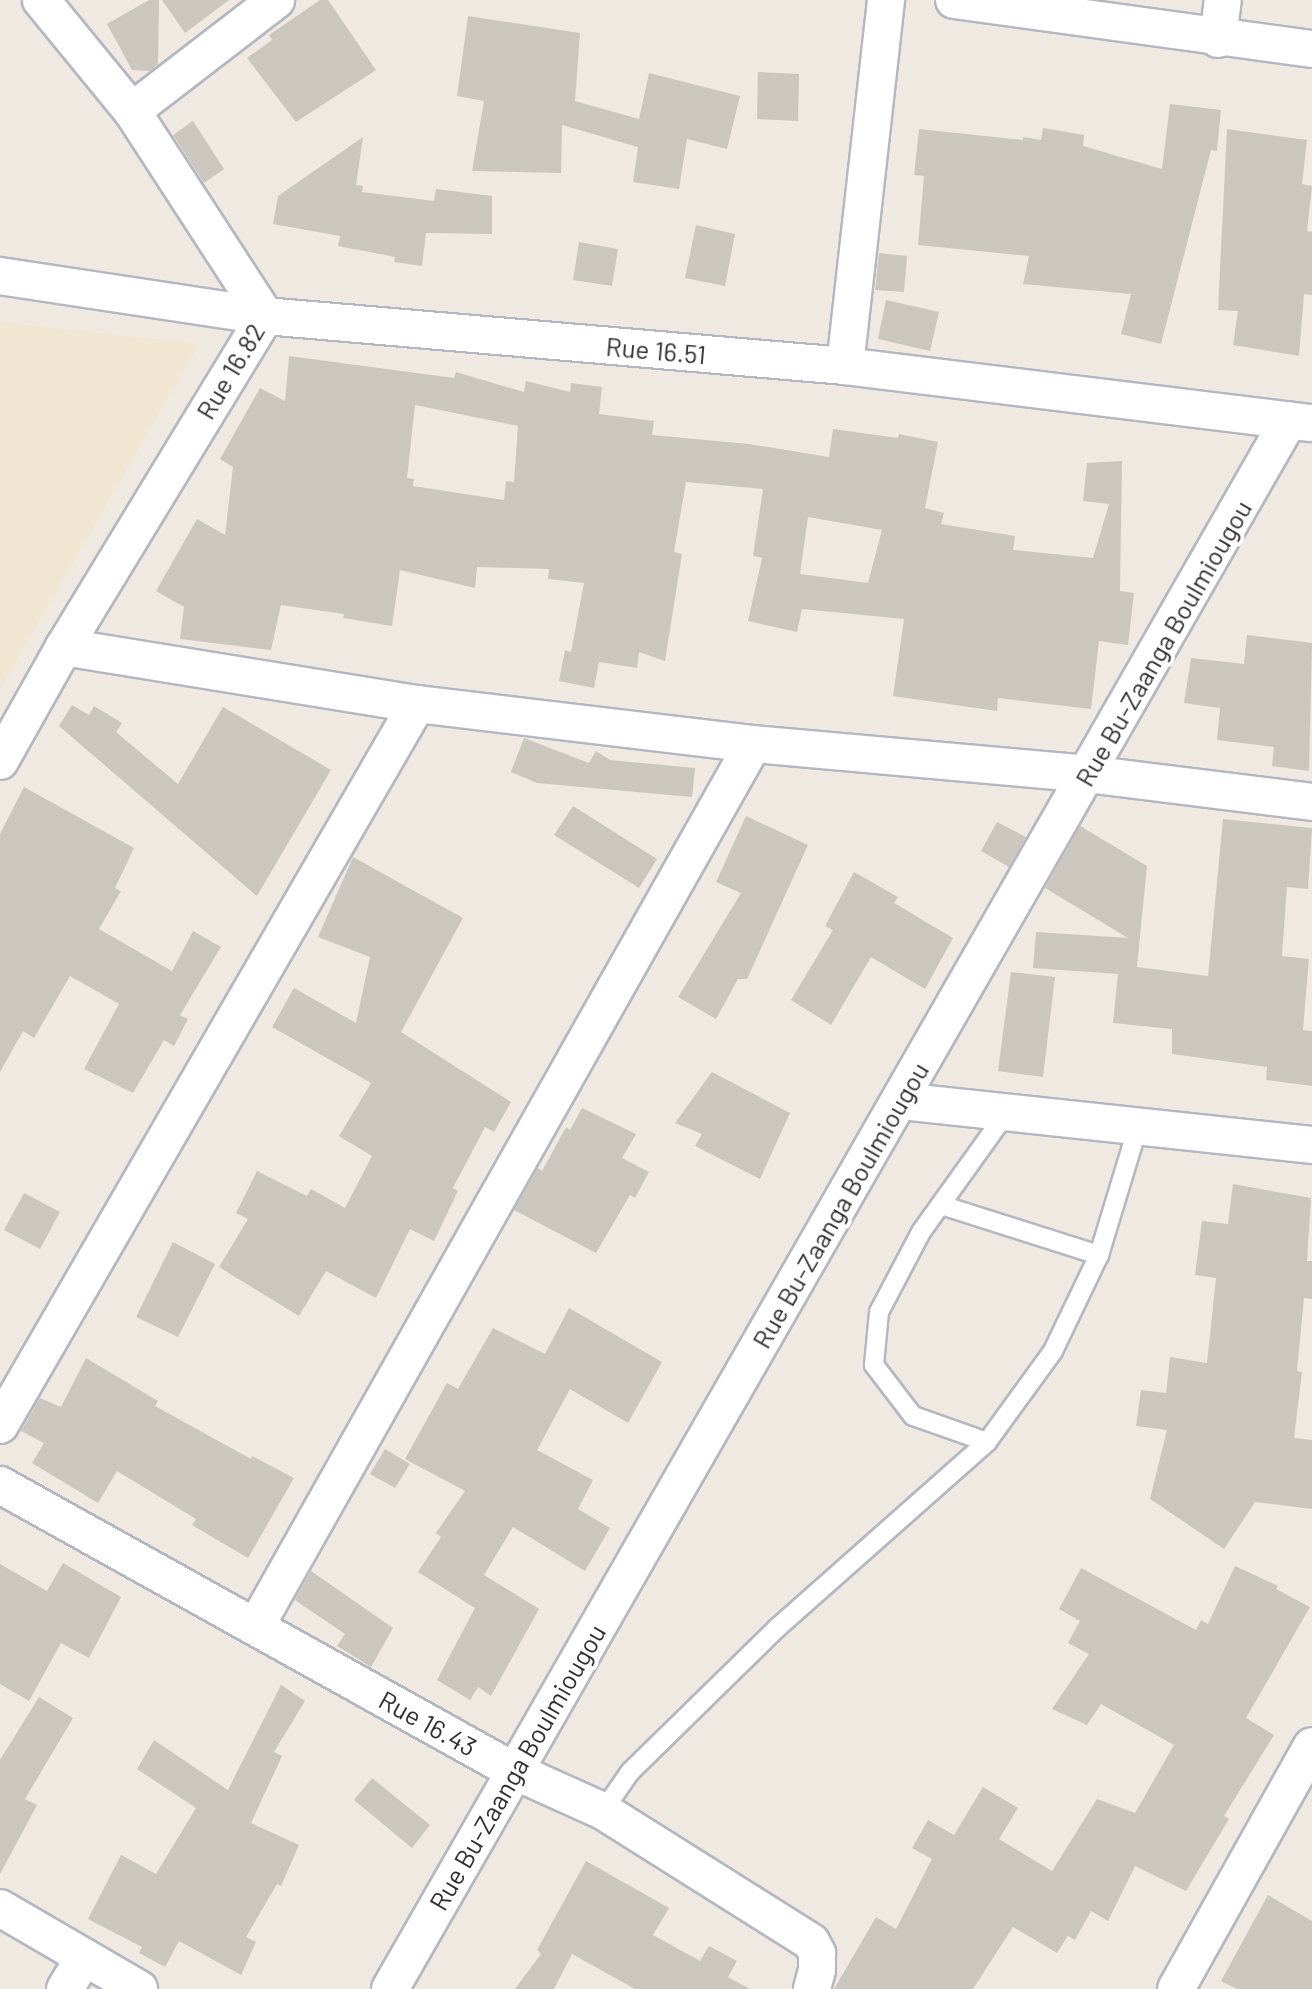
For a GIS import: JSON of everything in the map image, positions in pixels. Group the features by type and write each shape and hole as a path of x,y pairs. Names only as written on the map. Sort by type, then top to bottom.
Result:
{"street":[{"name":"Rue 16.82","path":"0,761 64,647 265,316 132,111 41,0"},
{"path":"132,111 276,0"},
{"path":"845,366 886,0"},
{"path":"954,0 1218,39 1312,49"},
{"path":"1218,39 1223,0"},
{"name":"Rue 16.51","path":"0,276 265,316 845,366 1300,422"},
{"name":"Rue Bu-Zaanga Boulmiougou","path":"390,1989 1088,774 1300,422"},
{"path":"64,647 417,704 753,744 1088,774 1312,802"},
{"path":"0,1425 417,704"},
{"path":"256,1626 753,744"},
{"path":"901,1101 1312,1145"},
{"name":"Rue 16.43","path":"0,1485 514,1771 603,1811 811,1942 817,1953 813,1988"},
{"path":"1176,1989 1312,1746"},
{"path":"0,1908 139,1989"},
{"path":"65,1989 84,1957"}],"lane":[{"path":"987,1442 913,1416 874,1365 879,1312 921,1232 1007,1112"},
{"path":"603,1811 630,1772 777,1628 987,1442 1053,1351 1099,1255 1138,1127"},
{"path":"941,1205 1099,1255"}],"shaded area":[{"path":"0,322 199,344 0,689"}],"building":[{"path":"149,0 159,0 158,64 150,71 132,70 107,24"},
{"path":"162,0 229,0 185,33"},
{"path":"320,0 328,0 376,70 296,122 247,58 272,40 269,35"},
{"path":"468,16 580,33 575,101 639,119 649,73 740,96 727,149 687,139 679,189 633,182 638,147 562,125 561,173 472,171 484,101 457,96"},
{"path":"758,72 799,74 798,121 757,119"},
{"path":"1170,104 1221,110 1217,151 1211,150 1161,344 1121,334 1131,294 1023,284 1029,256 918,245 924,176 914,175 919,129 1041,140 1043,128 1084,135 1083,146 1162,169"},
{"path":"193,121 224,169 204,183 173,135"},
{"path":"1227,129 1307,140 1302,184 1312,186 1307,231 1312,232 1312,295 1304,294 1299,356 1233,345 1238,311 1218,310"},
{"path":"363,137 356,185 363,186 362,192 434,201 436,189 492,196 492,234 426,233 422,266 394,262 395,257 338,246 340,236 273,224 278,196"},
{"path":"696,225 735,234 725,286 685,278"},
{"path":"579,242 618,249 612,286 573,280"},
{"path":"879,253 907,256 904,292 875,290"},
{"path":"886,300 939,312 930,351 878,339"},
{"path":"289,356 454,378 456,372 524,392 526,381 570,392 571,383 602,387 599,414 654,421 652,435 749,444 829,457 833,429 898,438 899,434 938,442 925,508 944,513 941,524 1015,536 1013,550 1093,558 1109,504 1083,501 1087,463 1122,461 1120,591 1134,593 1128,645 1099,641 1091,709 998,698 997,711 893,696 904,619 802,609 797,632 748,621 762,558 753,556 763,489 686,482 674,552 682,554 665,661 639,652 637,668 599,662 594,688 559,681 565,650 571,652 584,583 548,579 549,569 477,567 475,588 400,570 392,626 343,618 344,614 281,605 271,650 180,639 184,607 156,591 197,519 225,535 233,467 220,459 260,388 285,401","holes":["415,405 518,426 514,482 506,481 504,500 413,486 414,479 407,478","808,517 882,530 868,583 800,574"]},
{"path":"1247,635 1312,643 1309,771 1272,766 1274,747 1217,740 1220,708 1184,703 1191,658 1244,664"},
{"path":"72,705 89,715 94,706 122,723 116,732 178,784 223,707 331,770 257,896 59,726"},
{"path":"524,738 589,763 596,751 610,760 695,768 692,797 537,783 511,772"},
{"path":"24,787 134,848 115,888 121,891 99,929 172,971 193,931 221,947 180,1015 188,1019 174,1046 164,1040 133,1093 84,1069 119,1004 70,976 34,1038 23,1031 0,1072 0,834"},
{"path":"573,806 657,859 639,888 554,835"},
{"path":"746,816 808,845 747,979 738,979 716,1019 678,997 741,893 716,882"},
{"path":"1223,819 1312,828 1308,889 1287,887 1282,956 1309,959 1303,1030 1312,1031 1312,1086 1266,1080 1267,1067 1172,1054 1172,1029 1113,1023 1118,974 1033,968 1036,932 1128,938 1045,888 1080,826 1147,866 1137,967 1208,976"},
{"path":"997,822 1026,837 1009,867 981,851"},
{"path":"353,857 463,918 401,1032 511,1102 494,1132 485,1127 453,1188 458,1191 434,1241 410,1229 376,1298 326,1271 299,1316 219,1267 248,1219 236,1213 257,1171 307,1196 311,1189 345,1208 372,1156 339,1136 371,1083 272,1027 294,988 356,1023 370,957 318,937"},
{"path":"854,872 898,897 894,903 953,938 925,989 871,957 831,1025 791,1000 833,930 825,926"},
{"path":"1011,972 1055,977 1043,1077 998,1071"},
{"path":"712,1072 790,1113 760,1179 695,1146 702,1134 675,1123"},
{"path":"582,1108 636,1134 622,1158 649,1172 635,1198 630,1195 596,1253 514,1210 538,1168 542,1171 566,1127 570,1130"},
{"path":"1233,1184 1311,1198 1307,1261 1312,1261 1312,1299 1304,1298 1297,1371 1302,1372 1294,1438 1312,1440 1312,1509 1255,1502 1224,1549 1150,1499 1167,1430 1136,1426 1141,1390 1166,1393 1170,1357 1207,1363 1216,1278 1195,1275 1202,1221 1228,1224"},
{"path":"24,1193 60,1212 40,1249 4,1230"},
{"path":"173,1242 215,1264 178,1337 136,1317"},
{"path":"569,1308 662,1362 628,1423 570,1389 537,1450 593,1480 578,1509 610,1528 585,1571 513,1527 484,1575 539,1609 491,1696 478,1687 470,1700 437,1680 475,1608 418,1572 441,1537 436,1533 465,1491 405,1459 447,1383 458,1389 493,1328 545,1354"},
{"path":"86,1358 158,1401 155,1406 251,1459 252,1456 294,1478 248,1558 192,1525 196,1519 117,1471 98,1503 32,1463 44,1443 21,1431 40,1398 61,1407"},
{"path":"385,1449 410,1464 395,1488 370,1474"},
{"path":"63,1563 121,1597 89,1658 61,1643 29,1701 0,1684 0,1564 47,1591"},
{"path":"1235,1566 1278,1586 1276,1589 1310,1607 1246,1718 1274,1735 1224,1816 1229,1819 1186,1891 1135,1866 1108,1921 1091,1911 1075,1940 1068,1936 1057,1953 1013,1927 973,1989 834,1989 876,1917 896,1929 932,1859 912,1848 928,1820 954,1835 983,1787 1018,1808 999,1839 1052,1871 1097,1799 1135,1813 1174,1745 1101,1704 1087,1725 1052,1709 1089,1654 1068,1643 1080,1621 1059,1609 1081,1568 1196,1630 1201,1620 1208,1624"},
{"path":"311,1571 393,1628 371,1667 337,1646 345,1634 295,1600"},
{"path":"281,1685 305,1701 274,1752 282,1756 251,1823 299,1845 281,1886 277,1884 246,1937 256,1942 241,1975 179,1941 165,1967 139,1953 142,1947 88,1919 121,1855 156,1874 196,1808 137,1769 154,1740 228,1790"},
{"path":"39,1697 73,1718 25,1799 37,1805 0,1874 0,1760"},
{"path":"372,1778 430,1825 412,1848 354,1800"},
{"path":"586,1861 669,1908 653,1935 700,1961 709,1946 737,1961 728,1977 750,1989 635,1989 572,1954 554,1989 515,1989 541,1954 537,1950"},
{"path":"1268,1895 1312,1921 1312,1989 1237,1989 1221,1981"}]}
